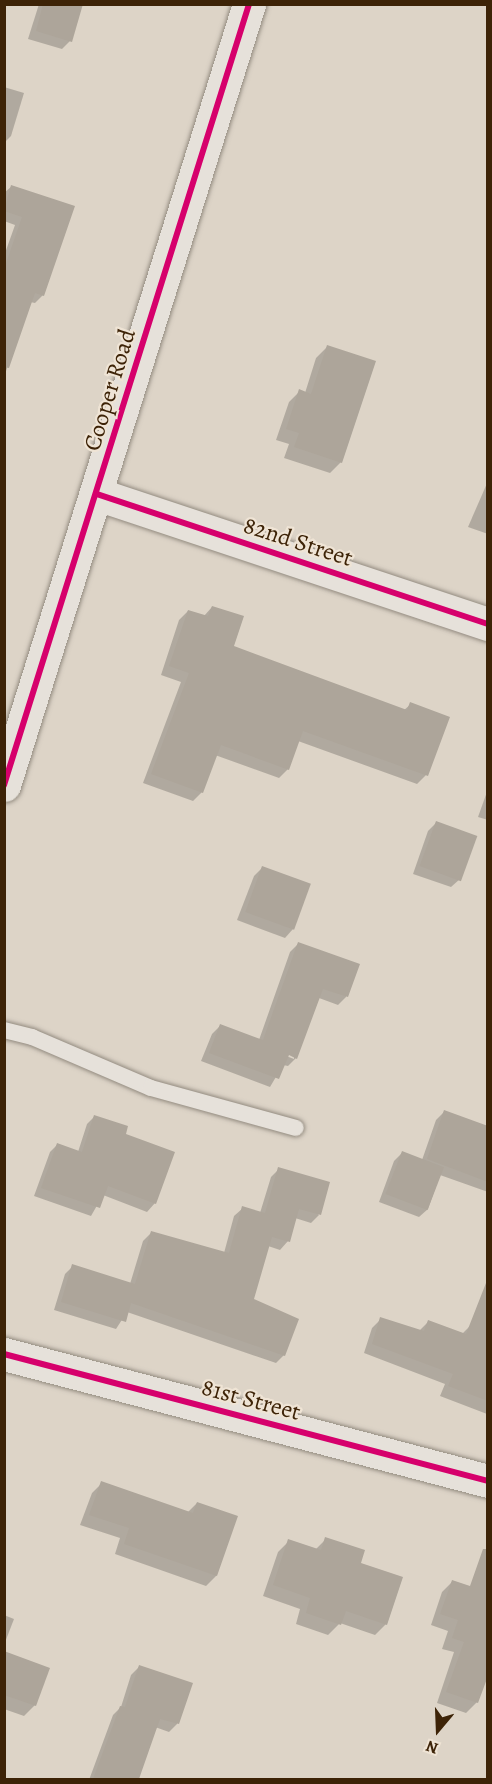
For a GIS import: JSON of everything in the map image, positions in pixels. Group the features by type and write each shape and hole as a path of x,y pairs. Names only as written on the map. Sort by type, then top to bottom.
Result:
{"street":[{"name":"Cooper Road","path":"4,785 249,4"},
{"name":"82nd Street","path":"97,494 488,624"},
{"name":"81st Street","path":"4,1354 488,1481"}],"lane":[{"path":"4,1030 32,1037 151,1088 296,1128"}],"building":[{"path":"43,4 83,4 72,42 36,31"},
{"path":"11,185 75,206 44,296 35,293 9,368 4,367 4,269 22,217 4,211"},
{"path":"327,345 376,361 342,463 294,447 299,433 286,429 299,389 311,394"},
{"path":"212,606 244,616 234,646 407,710 410,702 450,717 428,776 303,731 289,770 221,745 203,793 151,774 189,673 169,666 188,610 208,616"},
{"path":"436,821 477,836 461,881 420,866"},
{"path":"262,866 311,884 294,930 245,912"},
{"path":"298,942 360,964 348,997 323,989 297,1059 289,1055 279,1079 209,1053 220,1024 263,1040"},
{"path":"444,1110 488,1126 488,1182 427,1159"},
{"path":"94,1115 128,1126 126,1134 175,1152 156,1204 108,1186 100,1208 41,1188 57,1143 82,1152"},
{"path":"402,1151 444,1167 428,1210 386,1194"},
{"path":"278,1167 330,1182 321,1215 299,1209 290,1242 272,1237 254,1299 299,1319 285,1356 131,1303 126,1322 61,1302 72,1264 135,1284 151,1231 229,1253 242,1206 265,1213"},
{"path":"486,1283 488,1401 448,1386 453,1374 372,1344 380,1317 424,1331 428,1320 466,1334"},
{"path":"101,1481 193,1513 197,1502 238,1516 217,1576 124,1544 129,1528 89,1515"},
{"path":"325,1537 365,1550 361,1563 403,1577 387,1625 346,1611 341,1625 306,1613 310,1598 273,1585 288,1539 321,1550"},
{"path":"483,1549 488,1549 488,1676 478,1703 446,1692 464,1642 452,1638 458,1620 440,1614 452,1580 470,1586"},
{"path":"4,1651 50,1668 36,1706 4,1695"},
{"path":"139,1665 193,1683 179,1724 160,1719 139,1779 93,1779 120,1706 125,1707"}],"cycle path":[{"path":"4,785 249,4"},
{"path":"97,494 488,624"},
{"path":"4,1354 488,1481"}]}
